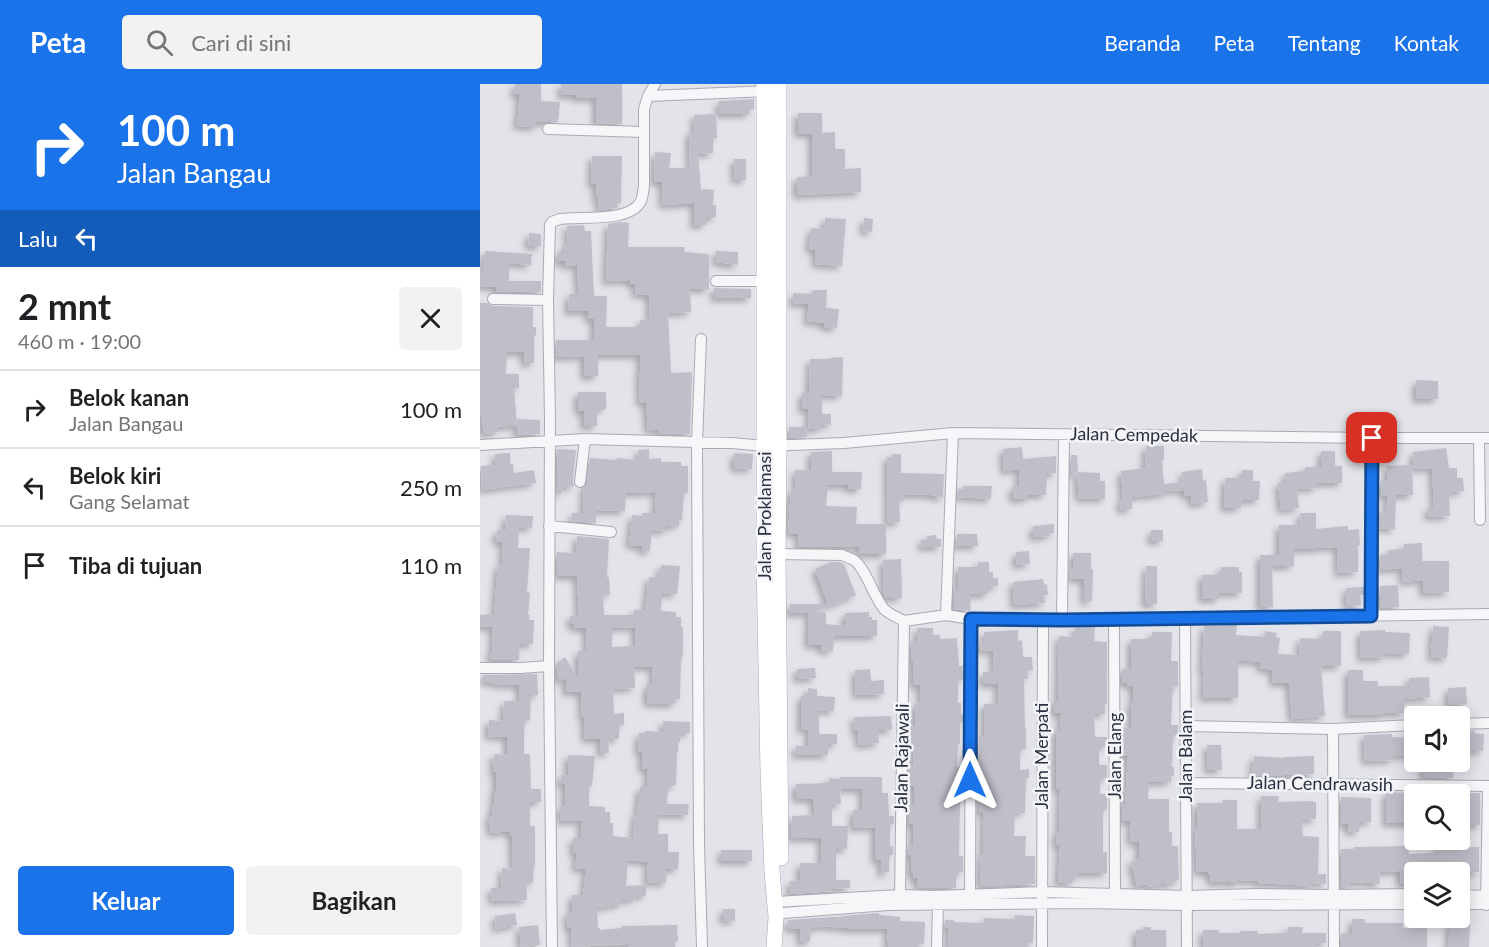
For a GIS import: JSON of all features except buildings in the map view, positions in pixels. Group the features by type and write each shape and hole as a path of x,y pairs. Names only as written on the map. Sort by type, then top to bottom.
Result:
{"street":[{"path":"552,947 549,666 548,300 550,225 560,219 616,216 638,206 644,187 644,109 655,84"},
{"path":"648,96 772,88"},
{"name":"Jalan Proklamasi","path":"772,88 765,281 778,554 781,843 779,908 774,947"},
{"name":"Jalan Proklamasi","path":"772,88 772,446 764,563 771,871 779,908 783,947"},
{"path":"548,129 644,132"},
{"path":"716,281 765,281"},
{"path":"493,299 548,300"},
{"path":"701,339 697,442 699,846 702,947"},
{"path":"946,615 953,434"},
{"name":"Jalan Cempedak","path":"480,445 585,439 772,446 953,434 1484,438"},
{"path":"1062,620 1064,434"},
{"path":"1371,616 1372,438"},
{"path":"1480,520 1484,438"},
{"path":"580,482 585,439"},
{"path":"549,526 611,532"},
{"path":"778,554 842,555 850,558 856,562 885,609 891,615 904,621 946,615 971,619 1062,620 1489,614"},
{"name":"Jalan Balam","path":"1185,617 1188,947"},
{"name":"Jalan Elang","path":"1114,618 1115,893"},
{"path":"970,894 971,619"},
{"name":"Jalan Merpati","path":"1042,619 1042,947"},
{"name":"Jalan Rajawali","path":"900,895 904,621"},
{"path":"480,668 549,666"},
{"path":"1470,724 1489,723"},
{"path":"1186,726 1333,729 1404,726"},
{"path":"1333,729 1334,947"},
{"name":"Jalan Cendrawasih","path":"1186,783 1488,786"},
{"path":"1487,900 1488,786"},
{"path":"779,908 900,895 1042,892 1115,893 1187,900"},
{"path":"1334,900 1404,895"},
{"path":"1470,897 1487,900"},
{"path":"779,908 1187,900 1334,900 1404,904"},
{"path":"1470,903 1487,900"},
{"path":"937,947 938,905"}],"route":[{"path":"970,780 971,619 1371,616 1372,438"}]}
